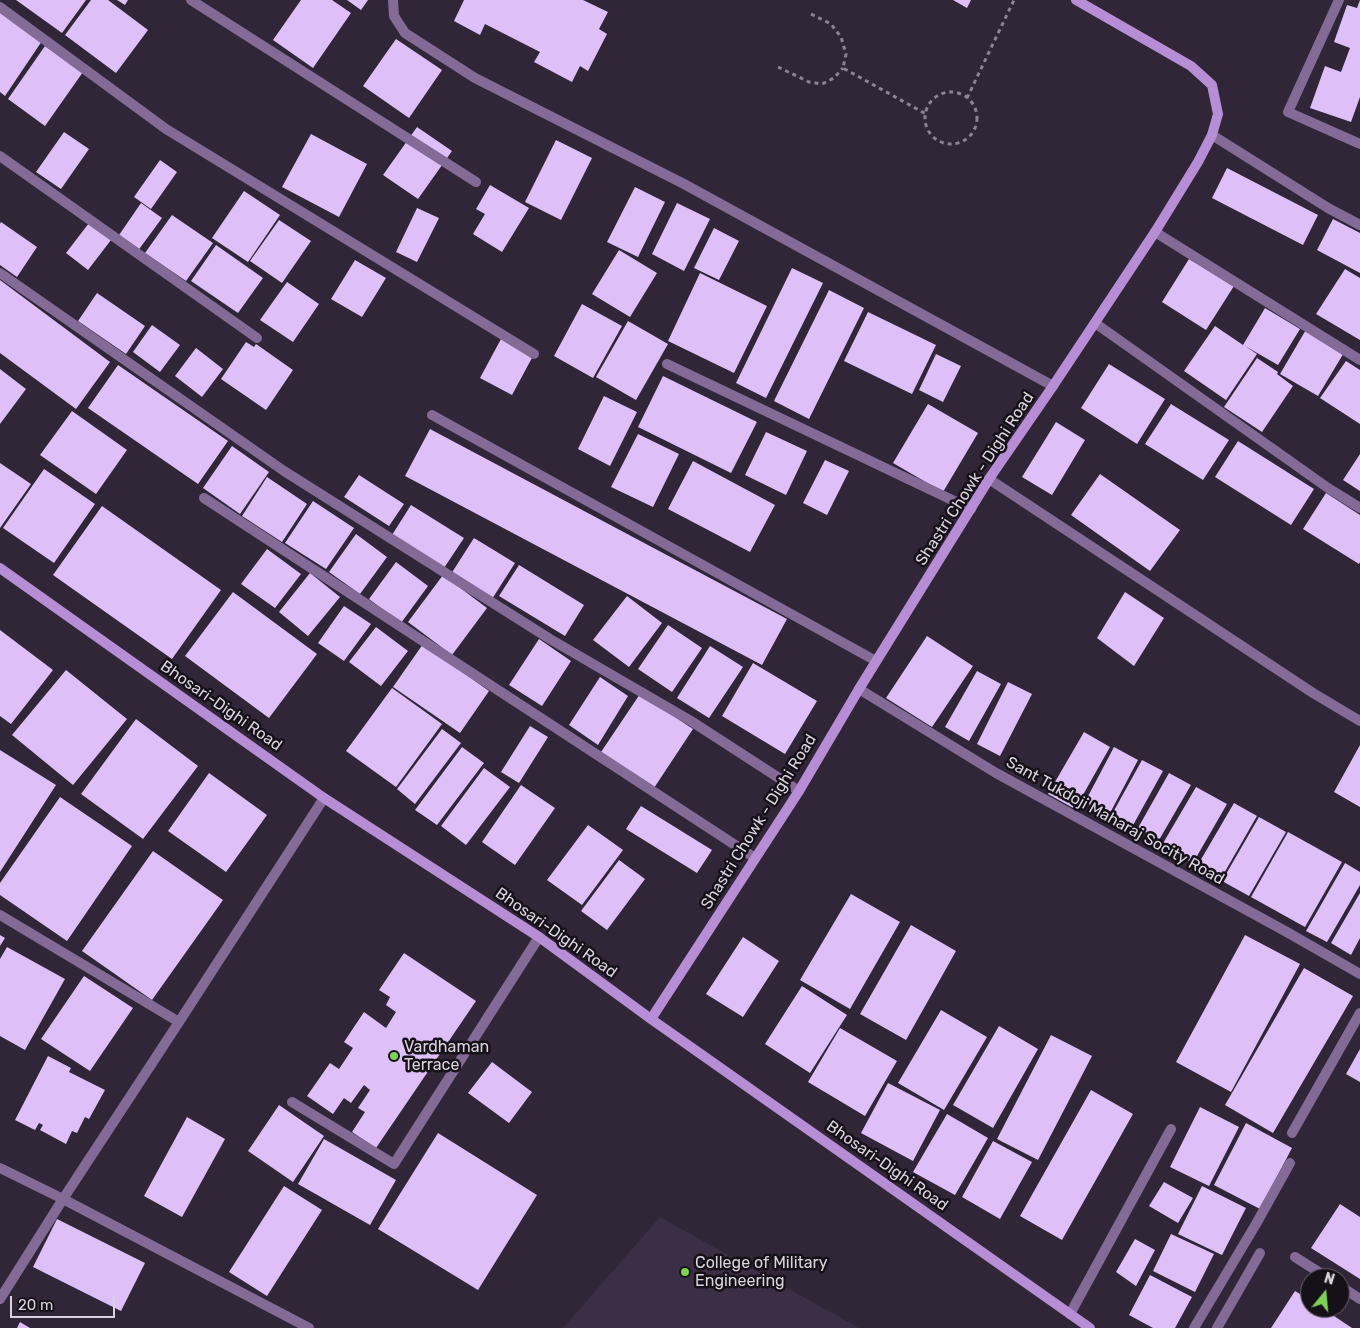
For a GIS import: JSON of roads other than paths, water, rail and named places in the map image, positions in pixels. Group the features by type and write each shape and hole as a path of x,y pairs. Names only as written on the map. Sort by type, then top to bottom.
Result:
{"street":[{"path":"191,0 476,182"},
{"path":"393,0 394,16 405,33 475,78 684,184 1053,386"},
{"name":"Shastri Chowk - Dighi Road","path":"651,1019 799,791 876,661 989,479 1155,232 1198,162 1212,135 1218,114 1212,85 1190,66 1076,0"},
{"path":"1339,0 1288,112 1360,144"},
{"path":"0,7 166,129 534,354"},
{"path":"1212,135 1328,208 1360,225"},
{"path":"0,156 258,338"},
{"path":"1155,232 1360,360"},
{"path":"0,273 292,476 550,639 691,721 799,791"},
{"path":"1095,322 1328,488 1360,508"},
{"path":"667,364 971,510"},
{"path":"432,415 876,661"},
{"path":"989,479 1313,693 1360,721"},
{"path":"204,498 755,858"},
{"name":"Bhosari-Dighi Road","path":"0,568 324,798 539,937 651,1019 1090,1328"},
{"name":"Sant Tukdoji Maharaj Socity Road","path":"859,689 996,773 1360,974"},
{"path":"0,1299 324,798"},
{"path":"0,915 179,1022"},
{"path":"292,1102 394,1164 539,937"},
{"path":"1292,1133 1360,1013"},
{"path":"1070,1314 1171,1129"},
{"path":"1194,1328 1290,1163"},
{"path":"0,1168 309,1328"},
{"path":"1217,1328 1260,1253"},
{"path":"1295,1257 1312,1268"}],"place":[{"name":"Vardhaman Terrace","path":"394,1056"},
{"name":"College of Military Engineering","path":"685,1272"}]}
